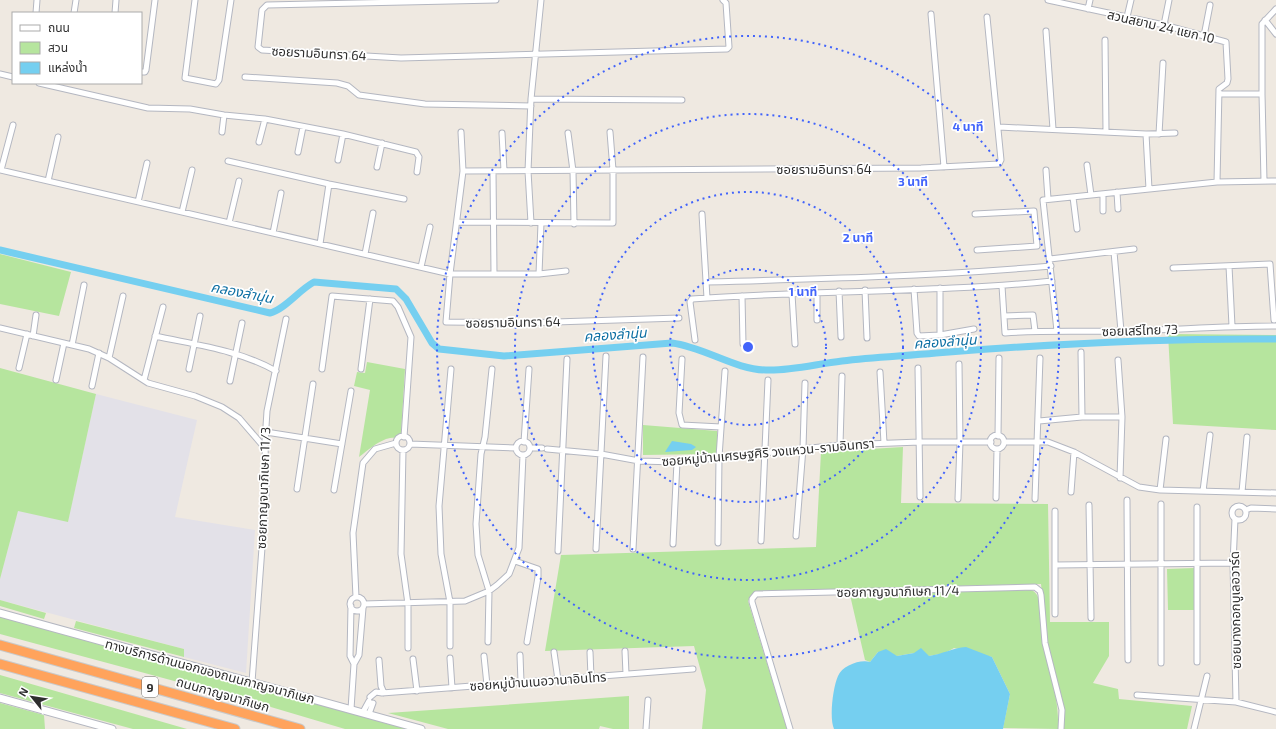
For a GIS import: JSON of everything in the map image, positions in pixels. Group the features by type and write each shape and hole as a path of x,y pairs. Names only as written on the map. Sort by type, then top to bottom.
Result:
{"highway":[{"name":"ถนนกาญจนาภิเษก","path":"0,645 300,729"},
{"name":"9","path":"0,664 235,729"}],"main road":[{"name":"ทางบริการด้านนอกของถนนกาญจนาภิเษก","path":"0,613 421,729"},
{"path":"0,698 112,729"}],"street":[{"path":"36,12 37,0"},
{"path":"74,12 76,0"},
{"path":"115,12 116,0"},
{"path":"142,72 145,72 146,70 155,0"},
{"path":"195,0 185,78 216,84 219,80 231,0"},
{"name":"ซอยรามอินทรา 64","path":"496,0 267,5 262,10 258,46 262,50 401,58 729,48 724,0"},
{"path":"531,223 528,171 531,99 541,0"},
{"name":"สวนสยาม 24 แยก 10","path":"1049,0 1164,25 1226,42 1228,79 1227,83 1220,88 1219,94 1217,182"},
{"path":"1088,9 1090,0"},
{"path":"1127,17 1131,0"},
{"path":"1164,25 1169,0"},
{"path":"1204,36 1210,5"},
{"path":"1264,181 1262,24 1276,9"},
{"path":"931,14 944,167"},
{"path":"987,17 999,127 1146,134 1175,133"},
{"path":"1265,20 1276,34"},
{"path":"1046,31 1053,129"},
{"path":"1105,40 1106,131"},
{"path":"1159,134 1164,63"},
{"path":"0,74 12,77"},
{"path":"245,76 337,83 348,86 359,95 425,104 531,106"},
{"path":"43,84 148,108 190,109 224,115 265,119 382,143 416,152 419,157 417,172"},
{"path":"1219,94 1262,94"},
{"path":"531,99 682,100"},
{"path":"222,132 224,115"},
{"path":"259,142 265,119"},
{"path":"13,125 0,170 450,274 539,274 566,270"},
{"path":"298,152 303,127"},
{"name":"ซอยรามอินทรา 64","path":"679,318 524,323 448,323 444,321 463,170 528,171 944,167 999,164 1001,160 999,127"},
{"path":"461,132 463,170"},
{"path":"457,222 574,224 613,223 613,170 610,132"},
{"path":"502,133 504,171"},
{"path":"338,160 343,134"},
{"path":"568,134 573,170 574,224"},
{"path":"1146,134 1149,189"},
{"path":"48,181 58,137"},
{"path":"377,167 382,143"},
{"path":"228,161 404,199"},
{"path":"138,202 147,163"},
{"path":"1087,165 1091,195"},
{"path":"182,212 192,170"},
{"path":"1046,170 1048,199"},
{"path":"493,171 492,222 494,274"},
{"path":"229,223 239,181"},
{"path":"1057,331 1051,266 1042,201 1048,199 1217,182 1276,181"},
{"path":"320,244 329,184"},
{"path":"1117,192 1118,209"},
{"path":"273,233 281,193"},
{"path":"1103,194 1104,211"},
{"path":"1072,197 1077,229"},
{"path":"974,214 1034,211 1037,246"},
{"path":"366,254 373,213"},
{"path":"702,214 707,298"},
{"path":"539,274 541,223"},
{"path":"421,267 430,227"},
{"path":"977,250 1048,244"},
{"path":"1050,259 1134,250"},
{"path":"1114,252 1121,331"},
{"path":"1173,268 1270,264 1274,320"},
{"path":"706,282 966,274 1051,266"},
{"path":"1229,266 1232,326"},
{"path":"695,340 690,300 865,290 1002,286 1052,281"},
{"path":"72,345 84,285"},
{"path":"1002,286 1004,316 1033,315 1035,331"},
{"path":"940,288 940,335"},
{"path":"914,289 919,336 940,335 974,329"},
{"path":"865,290 867,338"},
{"path":"839,292 841,337"},
{"path":"817,293 817,320"},
{"path":"792,294 794,344"},
{"path":"109,358 123,296"},
{"path":"322,369 332,296 393,301 398,307 411,337 404,437"},
{"path":"742,296 743,344"},
{"path":"361,369 370,299"},
{"path":"144,380 163,307"},
{"path":"19,368 36,314"},
{"path":"189,369 200,316"},
{"name":"ซอยเสรีไทย 73","path":"1004,316 1005,333 1035,331 1121,331 1232,326 1276,326"},
{"name":"ซอยกาญจนาภิเษก 11/3","path":"252,682 266,494 265,448 267,411 286,319"},
{"path":"230,381 242,323"},
{"path":"0,328 72,345 99,354 109,358 144,380 195,396 222,407 238,418 265,448"},
{"path":"155,336 235,353 261,362 276,371"},
{"path":"56,380 64,343"},
{"path":"1081,352 1082,417"},
{"path":"92,386 99,354"},
{"path":"596,549 606,356"},
{"path":"633,549 639,461 643,357"},
{"path":"998,436 999,358"},
{"path":"1035,500 1039,421 1040,358"},
{"path":"558,551 567,359"},
{"path":"682,359 679,413 682,425 721,427"},
{"path":"1118,360 1122,417 1120,478"},
{"path":"958,499 960,442 959,364"},
{"path":"524,442 529,368"},
{"path":"918,368 920,497"},
{"path":"450,646 450,602 441,554 440,506 451,369"},
{"path":"488,642 489,591 478,555 476,524 492,369"},
{"path":"718,543 719,457 725,371"},
{"path":"880,372 884,443"},
{"path":"840,445 842,376"},
{"path":"761,541 763,452 768,380"},
{"path":"796,536 803,448 805,383"},
{"path":"297,489 313,384"},
{"path":"334,490 351,391"},
{"path":"1039,421 1082,417 1122,417"},
{"path":"266,432 342,444"},
{"path":"1203,491 1210,435"},
{"path":"998,436 1002,438 1004,442"},
{"path":"997,449 992,446 990,442 994,437 998,436"},
{"path":"354,664 350,656 351,602 356,597 353,533 363,463 375,449 396,443 400,438 404,437"},
{"path":"404,437 409,440 410,444"},
{"path":"1242,492 1247,438"},
{"path":"1160,490 1166,439"},
{"path":"523,455 529,452 530,448 528,444 524,442"},
{"path":"516,448 518,444 524,442"},
{"name":"ซอยหมู่บ้านเศรษฐศิริ วงแหวน-รามอินทรา","path":"530,448 601,454 639,461 677,462 840,445 920,442 990,442"},
{"path":"1004,442 1048,442 1074,452 1139,487 1160,490 1276,493"},
{"path":"997,449 1002,448 1004,442"},
{"path":"396,443 398,447 403,450"},
{"path":"410,444 516,448"},
{"path":"403,450 408,448 410,444"},
{"path":"516,448 519,454 523,455"},
{"path":"996,498 997,449"},
{"path":"403,450 401,554 408,604 408,648"},
{"path":"1071,492 1074,452"},
{"path":"351,606 355,610 363,606 465,601 489,591 509,574 519,548 523,455"},
{"path":"673,544 677,462"},
{"path":"1128,500 1128,660"},
{"path":"1161,504 1161,663"},
{"path":"1089,505 1091,618"},
{"path":"1240,506 1246,510 1244,518 1235,519 1233,513 1236,507 1240,506"},
{"path":"1197,508 1197,662"},
{"path":"1246,510 1251,508 1276,509"},
{"path":"1054,511 1055,614"},
{"name":"ซอยบางกอกบูเลอวาร์ด","path":"1235,519 1233,563 1236,702"},
{"path":"515,561 538,569 527,642"},
{"path":"1055,565 1233,563"},
{"name":"ซอยกาญจนาภิเษก 11/4","path":"790,729 752,602 752,599 756,594 1035,587 1040,590 1041,595 1045,643 1062,710 1061,729"},
{"path":"351,709 354,664 359,656 363,606 362,599 356,597"},
{"path":"625,651 626,674"},
{"path":"554,652 558,680"},
{"path":"590,652 592,677"},
{"path":"520,655 521,682"},
{"path":"484,656 487,685"},
{"path":"450,658 452,688"},
{"path":"413,659 416,691"},
{"path":"366,713 372,700 383,693 379,660"},
{"name":"ซอยหมู่บ้านเนอวานาอินโทร","path":"383,693 693,669"},
{"path":"1194,729 1207,676"},
{"path":"1137,695 1201,701 1236,702 1276,712"},
{"path":"646,729 648,700"}],"shaded area":[{"path":"96,394 197,420 175,517 255,530 246,673 184,657 184,649 0,600 0,579 18,510 68,521"}],"green space":[{"path":"0,254 71,272 59,316 0,304"},
{"path":"1168,334 1276,335 1276,430 1173,424"},
{"path":"367,362 405,369 401,434 397,437 386,439 359,457 370,390 354,386 357,372 365,373"},
{"path":"0,368 96,394 68,522 18,511 0,579"},
{"path":"643,425 717,431 717,452 712,454 643,455"},
{"path":"903,447 901,503 1048,504 1050,622 1109,622 1109,656 1093,683 1118,689 1119,699 1192,706 1187,729 1063,729 1064,707 1047,643 1041,584 755,591 748,601 787,729 702,729 706,690 694,646 545,651 561,555 816,547 821,452"},
{"path":"1194,568 1195,610 1168,610 1167,569"},
{"path":"1031,590 1036,594 1039,600 1041,629 1054,686 1058,714 1058,729 1003,728 1010,694 992,657 954,648 945,653 929,656 914,653 897,656 878,652 870,662 865,660 850,595"},
{"path":"0,600 46,613 44,619 0,606"},
{"path":"0,616 408,729 345,729 187,682 178,682 0,634"},
{"path":"76,621 184,649 184,657 74,628"},
{"path":"0,675 187,729 133,729 0,693"},
{"path":"629,696 629,729 613,729 600,726 599,729 448,729 388,713"},
{"path":"0,703 44,715 45,729 0,729"}],"water":[{"path":"672,441 691,444 696,447 692,450 665,452"},
{"path":"966,647 992,657 1010,694 1003,729 834,729 832,702 835,687 840,672 847,666 857,662 870,662 878,652 886,649 897,656 914,653 921,648 929,656"}],"waterway":[{"name":"คลองลำนุ่น","path":"0,250 270,313 281,308 314,282 396,289 406,299 432,343 439,349 504,356 672,343 684,345 743,366 755,369 775,370 865,358 1021,347 1106,342 1276,339"}]}
